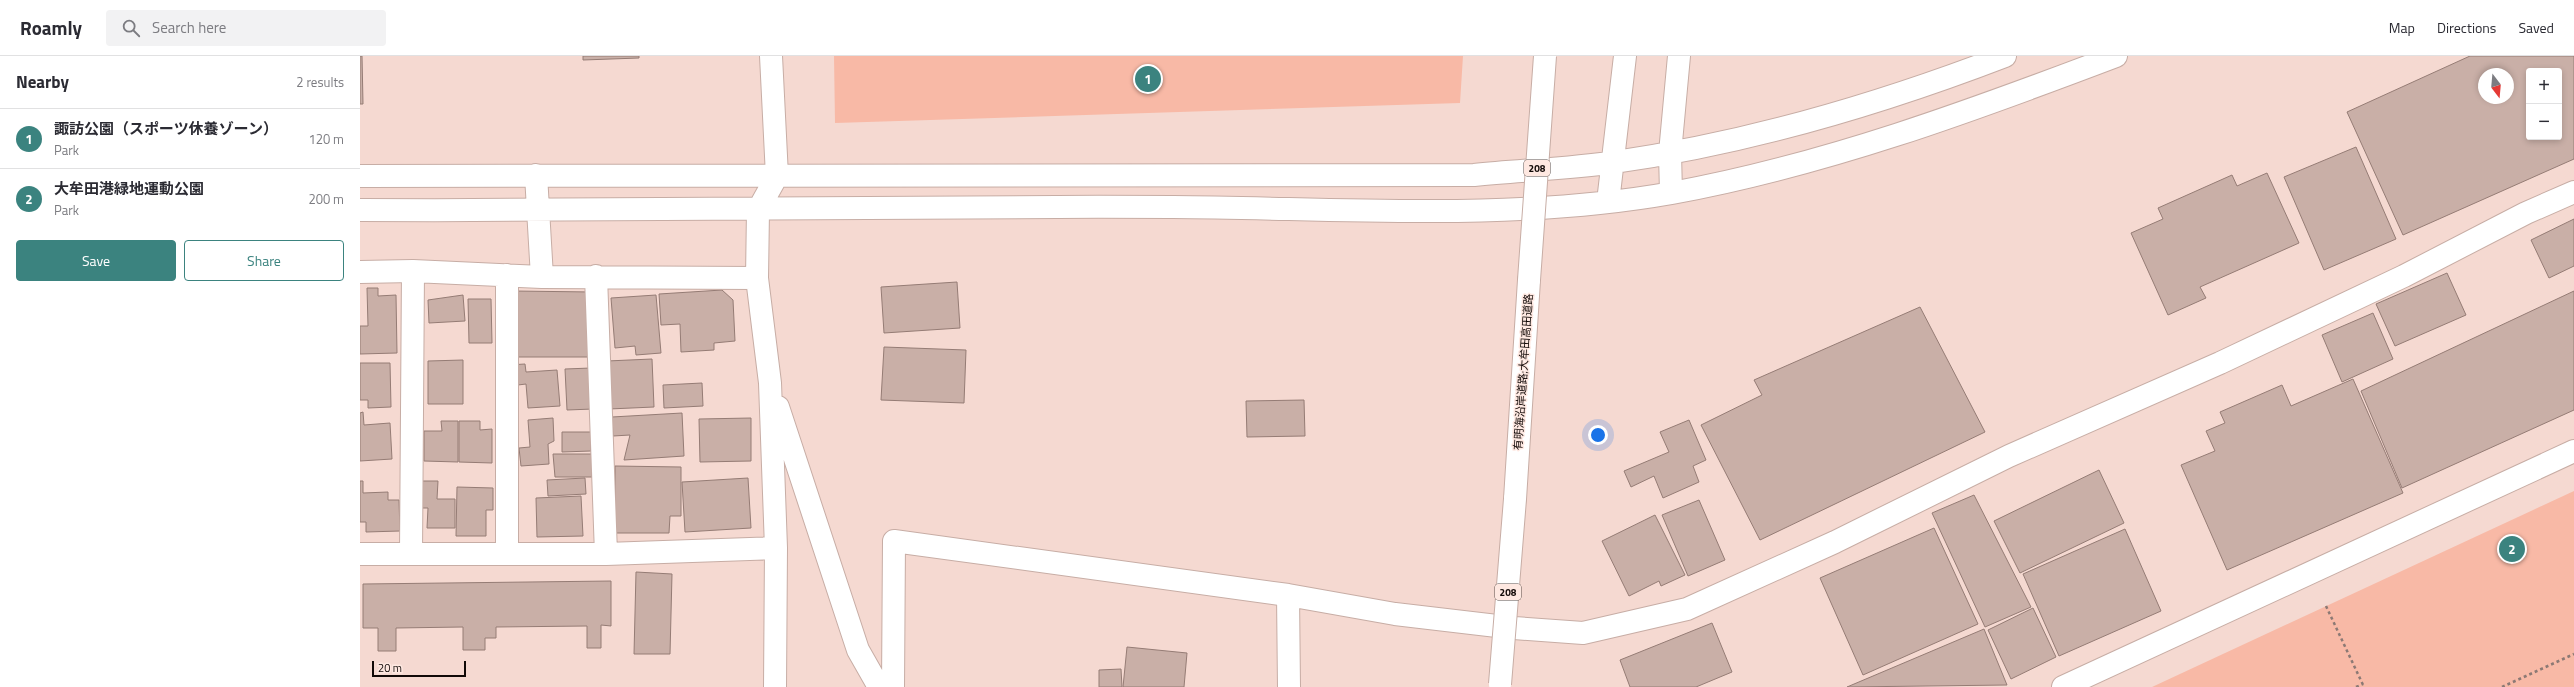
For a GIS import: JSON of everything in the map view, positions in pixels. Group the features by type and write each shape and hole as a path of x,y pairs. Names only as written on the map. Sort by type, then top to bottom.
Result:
{"main road":[{"path":"771,56 776,176 758,210 756,278 770,383 776,548 775,687"},
{"name":"有明海沿岸道路;大牟田高田道路","path":"1500,686 1515,499 1545,56"},
{"path":"1608,202 1614,162 1625,56"},
{"path":"1671,193 1670,153 1679,56"},
{"path":"360,176 1474,175 1614,162 1670,153 1779,129 1953,76 2005,56"},
{"path":"360,210 538,211 1174,208 1476,212 1608,202 1671,193 1776,171 1976,109 2116,56"},
{"path":"536,175 542,277"},
{"path":"893,687 894,541 1288,595 1395,614 1514,628 1583,633 1687,609 1835,542 2009,456 2235,356 2404,276 2526,213 2574,192"},
{"path":"360,272 413,271 542,277 596,276 756,278"},
{"path":"411,554 413,271"},
{"path":"507,275 507,552"},
{"path":"596,276 606,554"},
{"path":"770,383 858,650 879,687"},
{"path":"2063,687 2574,451"},
{"path":"360,554 507,552 606,554 776,548"},
{"path":"1288,595 1289,687"}],"path":[{"path":"2326,606 2364,686 2356,687"},
{"path":"2502,687 2574,654"}],"shaded area":[{"path":"834,56 1463,56 1460,103 835,123"},
{"path":"2574,491 2574,687 2152,687"}],"building":[{"path":"360,56 362,56 363,104 360,104"},
{"path":"583,56 639,56 639,58 583,60"},
{"path":"2470,56 2574,56 2574,159 2403,235 2347,112"},
{"path":"2356,147 2396,239 2324,270 2284,177"},
{"path":"2267,173 2299,243 2200,287 2206,298 2168,315 2131,233 2163,219 2158,208 2232,175 2237,186"},
{"path":"2574,219 2574,266 2549,278 2531,240"},
{"path":"2447,273 2466,315 2395,346 2376,304"},
{"path":"957,282 960,328 884,333 881,287"},
{"path":"367,288 378,288 378,296 396,295 397,353 360,354 360,326 368,326"},
{"path":"722,290 733,300 735,341 714,343 714,350 681,352 680,324 661,325 659,294"},
{"path":"514,291 592,292 592,357 514,357"},
{"path":"2574,291 2574,410 2402,488 2361,391"},
{"path":"463,295 465,321 429,323 428,300"},
{"path":"656,295 661,353 636,355 635,346 615,348 611,298"},
{"path":"468,299 491,299 492,343 469,343"},
{"path":"1920,307 1985,432 1760,540 1701,425 1762,395 1754,380"},
{"path":"2373,313 2393,359 2342,382 2322,335"},
{"path":"884,347 966,350 964,403 881,400"},
{"path":"652,359 654,407 609,409 607,361"},
{"path":"463,360 463,404 428,404 428,361"},
{"path":"360,363 390,363 391,407 368,408 368,400 360,400"},
{"path":"525,364 526,372 557,370 560,406 528,408 526,384 510,386 508,365"},
{"path":"591,368 593,409 567,410 565,369"},
{"path":"2353,379 2403,493 2227,570 2181,465 2215,451 2206,431 2225,423 2220,412 2282,385 2291,406"},
{"path":"702,383 703,406 664,408 663,385"},
{"path":"1304,400 1305,436 1247,437 1246,401"},
{"path":"363,412 364,425 390,423 392,459 360,461 360,413"},
{"path":"682,413 684,456 624,460 630,435 613,436 612,417"},
{"path":"553,418 554,441 548,444 549,464 521,466 519,448 530,447 528,420"},
{"path":"751,418 751,461 700,462 699,419"},
{"path":"1689,420 1706,460 1693,466 1699,482 1663,498 1654,476 1631,487 1624,471 1669,452 1660,432"},
{"path":"441,421 458,421 458,462 424,461 424,431 442,431"},
{"path":"459,421 480,421 480,430 492,429 492,463 459,462"},
{"path":"562,432 591,432 591,451 562,452"},
{"path":"553,454 592,454 592,477 555,477"},
{"path":"615,466 681,467 681,516 670,516 669,533 615,533"},
{"path":"2099,470 2124,523 2020,573 1994,521"},
{"path":"585,478 586,494 548,496 547,480"},
{"path":"748,478 751,528 685,532 682,482"},
{"path":"360,481 363,481 363,493 388,492 388,500 399,500 400,531 366,532 366,522 360,522"},
{"path":"417,481 438,481 437,499 455,499 455,528 427,528 428,508 417,508"},
{"path":"457,487 493,488 493,510 486,510 486,536 456,536"},
{"path":"1974,495 2031,607 1985,627 1932,513"},
{"path":"581,496 583,536 537,537 536,498"},
{"path":"1699,500 1725,560 1688,576 1662,515"},
{"path":"1655,515 1685,575 1661,586 1659,581 1629,596 1602,541"},
{"path":"1934,528 1978,624 1863,675 1820,578"},
{"path":"2125,529 2161,611 2059,656 2023,574"},
{"path":"636,572 672,574 670,654 634,654"},
{"path":"611,581 611,626 601,625 601,648 587,648 587,626 496,627 496,638 485,638 485,650 463,650 463,627 396,628 396,651 378,651 378,628 363,628 363,584"},
{"path":"2033,608 2056,657 2011,679 1988,630"},
{"path":"1712,623 1732,672 1696,687 1630,687 1620,660"},
{"path":"1984,629 2007,685 1847,687"},
{"path":"1127,647 1187,653 1184,687 1123,687"},
{"path":"1121,669 1122,687 1099,687 1099,670"}],"place":[{"name":"諏訪公園（スポーツ休養ゾーン）","path":"1148,79"},
{"name":"大牟田港緑地運動公園","path":"2512,549"}]}
